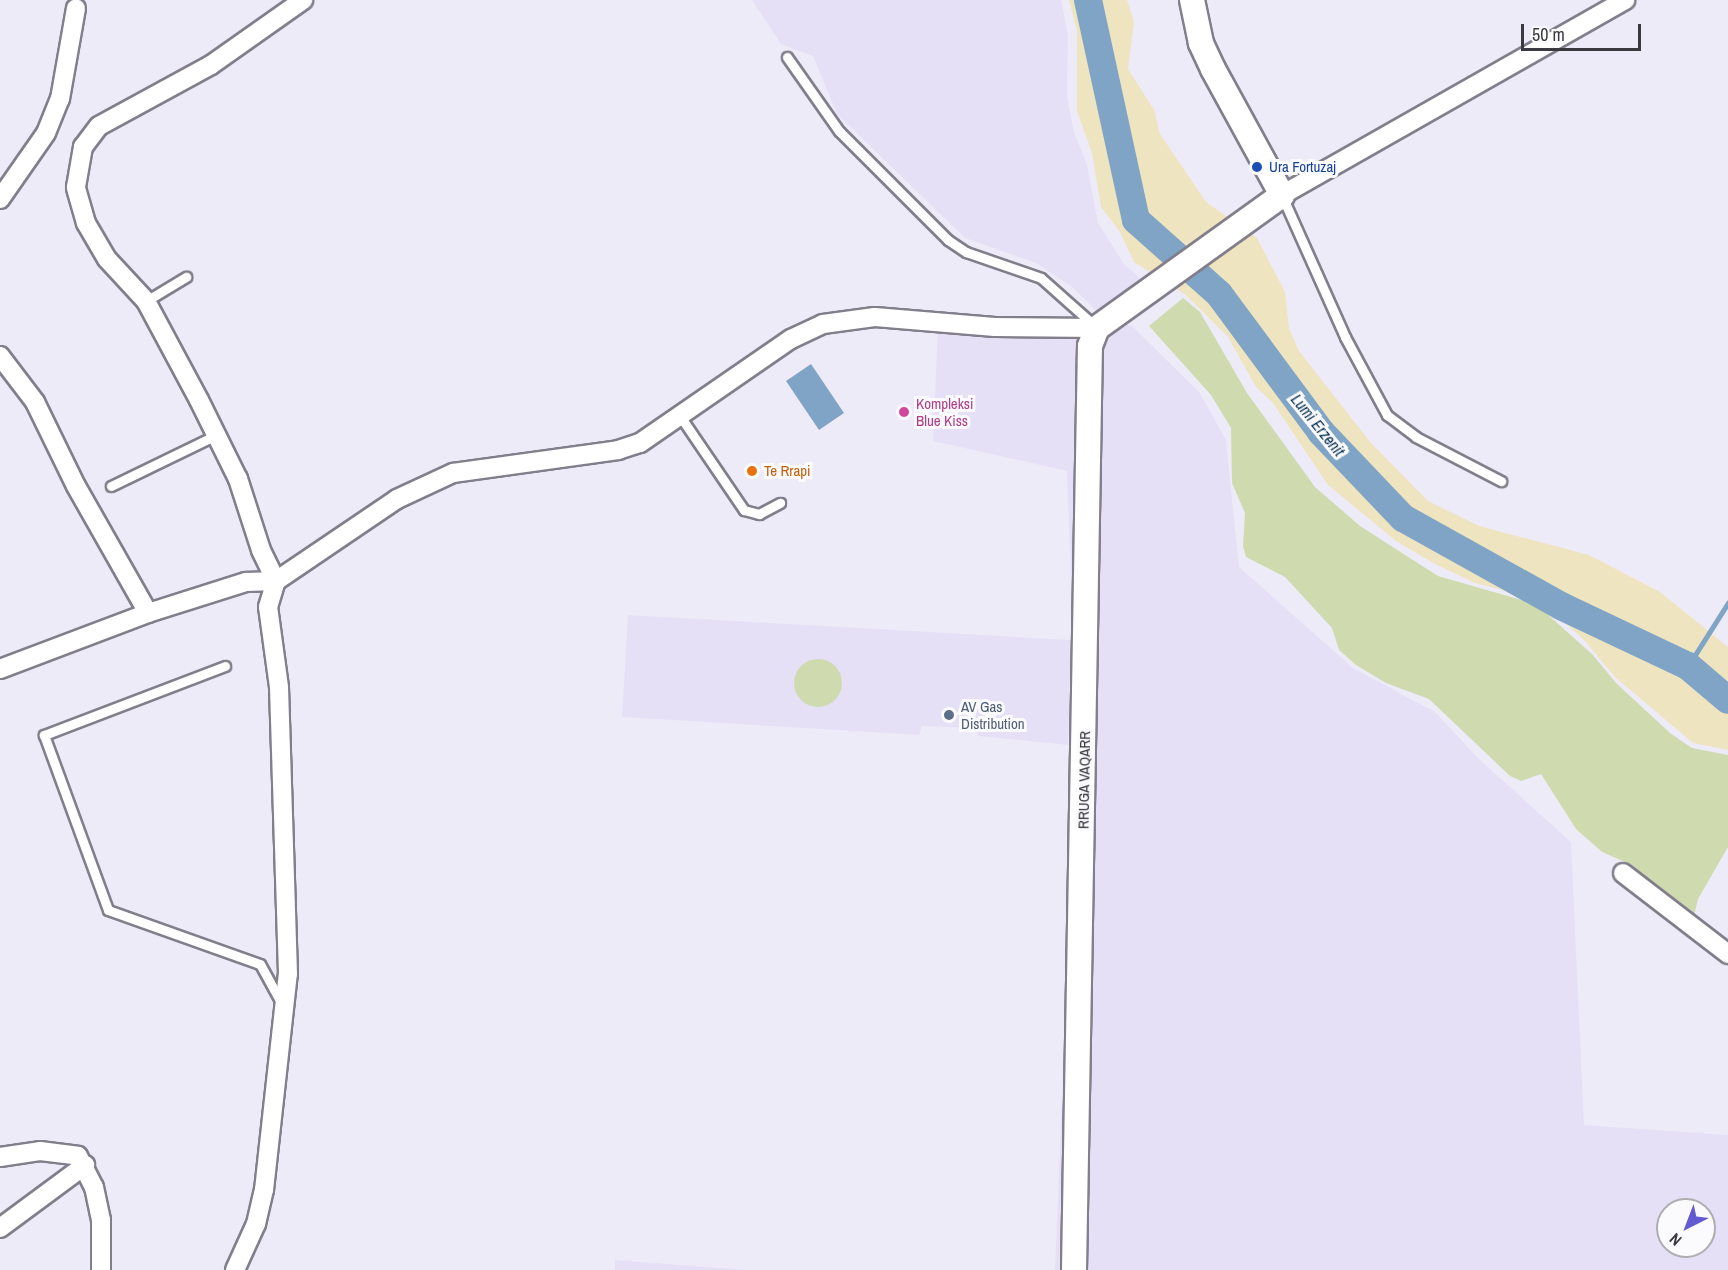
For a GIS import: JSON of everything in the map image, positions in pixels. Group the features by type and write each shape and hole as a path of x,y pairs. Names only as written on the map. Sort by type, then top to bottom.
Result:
{"main road":[{"path":"1097,328 1278,200 1201,43 1192,0"},
{"name":"RRUGA VAQARR","path":"1074,1270 1088,376 1090,346 1097,328"}],"street":[{"path":"235,1270 256,1224 264,1190 285,1011 287,927 279,687 268,607 276,581 261,550 238,479 216,435 146,301 107,260 78,204 76,187 83,147 99,126 122,111 211,65 303,0"},
{"path":"1278,200 1625,0"},
{"path":"0,199 46,133 60,99 76,8"},
{"path":"0,669 148,613 246,582 276,581 425,484 488,466 618,450 640,443 791,339 845,319 906,318 995,327 1097,328"},
{"path":"0,356 35,402 82,496 148,613"},
{"path":"1623,873 1728,954"},
{"path":"0,1157 63,1152 78,1156 85,1165 101,1220 101,1270"},
{"path":"0,1228 85,1165"}],"lane":[{"path":"786,57 839,131 948,240 966,252 1041,278 1097,328"},
{"path":"1278,200 1345,338 1387,416 1416,437 1501,481"},
{"path":"146,301 186,277"},
{"path":"681,416 744,510 759,514 780,503"},
{"path":"111,486 216,435"},
{"path":"225,666 44,735 108,910 260,964 285,1011"}],"shaded area":[{"path":"752,0 1061,0 1068,35 1067,97 1074,132 1087,165 1098,223 1124,264 1141,279 1110,301 1100,314 1072,287 1036,263 965,238 837,114 813,56 781,44"},
{"path":"1131,325 1200,393 1226,440 1239,567 1353,668 1435,712 1480,760 1571,842 1584,1125 1728,1135 1728,1270 1055,1270 1071,869 1073,633 1067,471 933,441 938,326 1074,336"},
{"path":"628,615 1071,640 1068,745 978,736 976,728 922,726 919,735 622,717"},
{"path":"615,1260 747,1270 615,1270"}],"green space":[{"path":"1183,298 1200,312 1247,393 1315,487 1360,526 1438,576 1536,604 1593,655 1616,683 1670,733 1692,748 1728,755 1728,847 1698,899 1694,916 1672,896 1655,888 1632,865 1602,852 1576,829 1541,774 1521,781 1510,776 1429,699 1386,683 1356,665 1339,650 1332,628 1285,577 1246,557 1243,546 1245,513 1232,483 1231,428 1211,395 1149,326"},
{"path":"813,659 823,659 835,666 842,678 842,688 835,700 823,707 813,707 798,696 794,688 794,678 805,663"}],"sand":[{"path":"1069,0 1127,0 1134,22 1128,69 1154,110 1160,134 1206,202 1257,238 1285,292 1289,328 1299,351 1371,443 1428,501 1479,526 1589,555 1660,592 1728,647 1728,750 1693,743 1615,677 1585,641 1539,599 1475,583 1435,564 1396,541 1328,485 1273,403 1256,387 1228,337 1186,295 1134,262 1120,232 1101,207 1092,153 1077,111 1077,30"}],"water":[{"path":"811,364 844,413 819,430 786,381"}],"waterway":[{"name":"Lumi Erzenit","path":"1088,0 1136,220 1219,294 1321,432 1403,518 1561,606 1688,666 1728,700"},
{"path":"1688,666 1728,603"}],"place":[{"name":"Ura Fortuzaj","path":"1257,167"},
{"name":"Kompleksi Blue Kiss","path":"904,412"},
{"name":"Te Rrapi","path":"752,471"},
{"name":"AV Gas Distribution","path":"949,715"}]}
